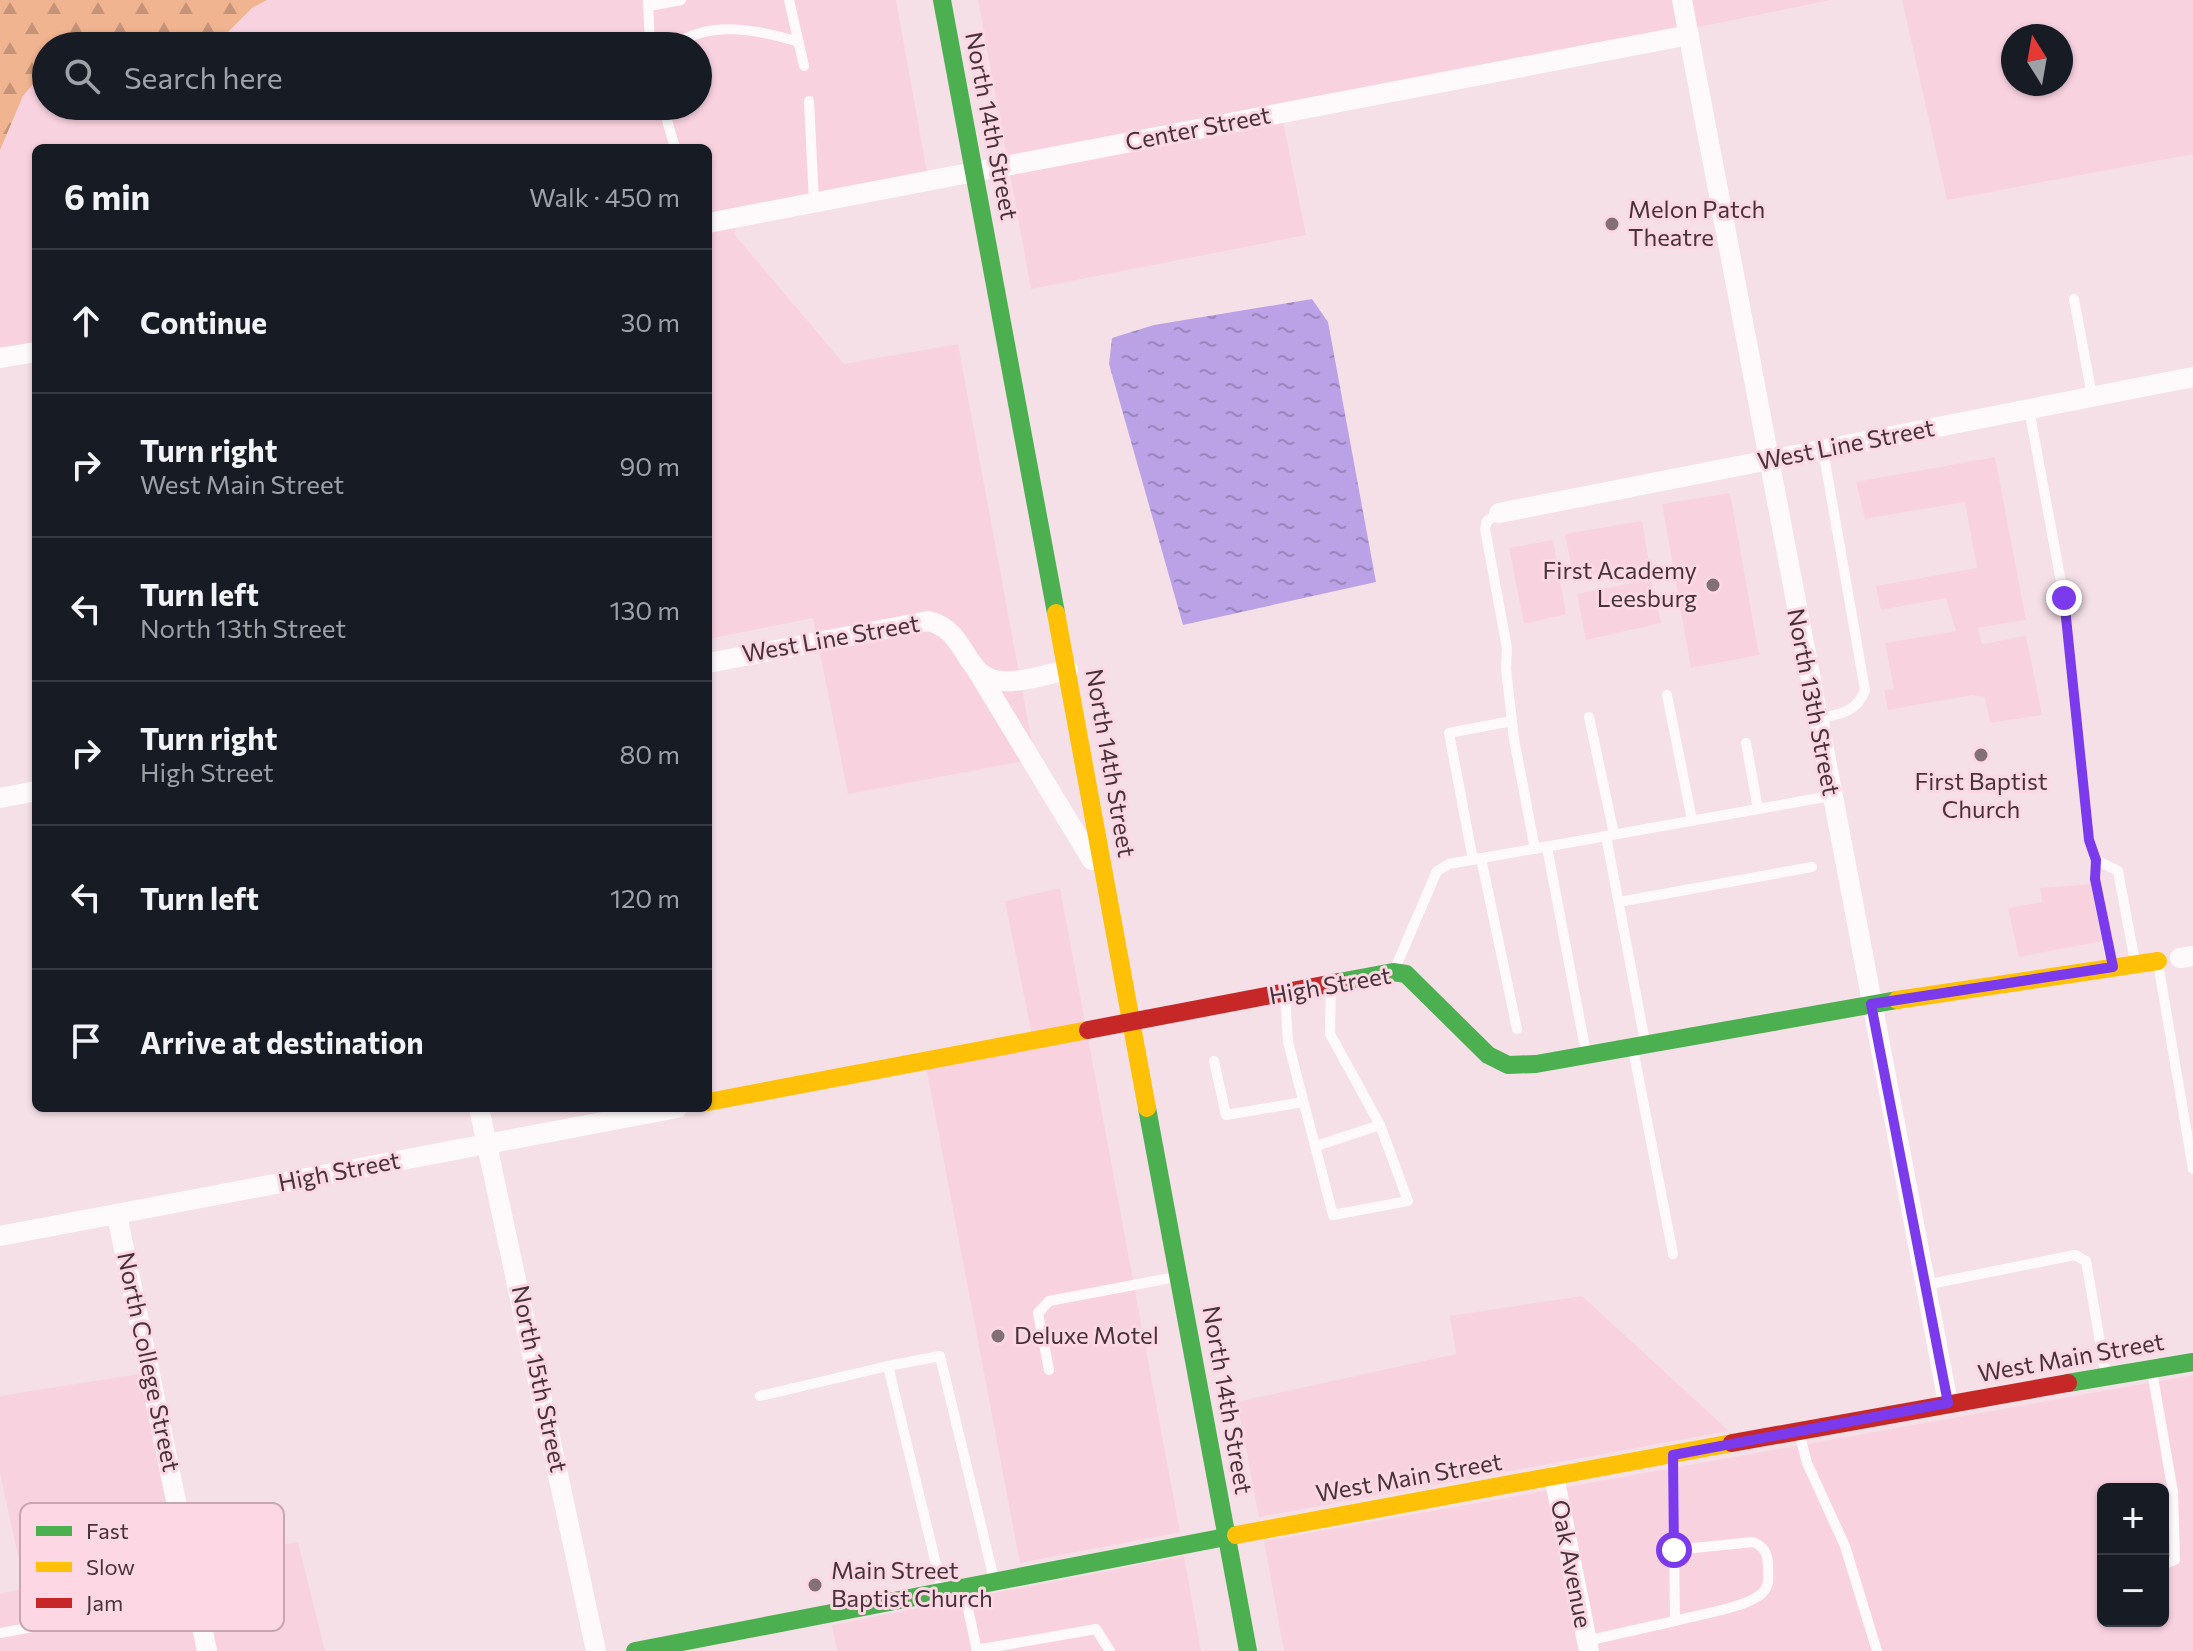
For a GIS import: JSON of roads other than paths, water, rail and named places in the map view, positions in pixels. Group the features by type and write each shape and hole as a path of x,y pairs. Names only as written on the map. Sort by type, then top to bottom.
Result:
{"main road":[{"name":"North 14th Street","path":"942,0 1134,1021 1248,1651"},
{"name":"High Street","path":"712,1101 1393,972 1406,974 1488,1055 1508,1065 1587,1056 1871,1004 2158,961"},
{"name":"West Main Street","path":"635,1651 1227,1535 1948,1403 2193,1362"}],"street":[{"name":"North 13th Street","path":"1682,0 1948,1403"},
{"name":"Center Street","path":"712,222 1689,35"},
{"path":"0,358 32,353"},
{"name":"West Line Street","path":"1499,513 2193,377"},
{"name":"West Line Street","path":"712,662 928,621 941,624 957,635 1108,888"},
{"path":"978,672 996,681 1068,670"},
{"path":"0,798 32,792"},
{"name":"North 15th Street","path":"480,1112 596,1651"},
{"name":"High Street","path":"0,1236 656,1112"},
{"name":"North College Street","path":"117,1215 177,1503"},
{"name":"Oak Avenue","path":"1554,1476 1587,1646"},
{"name":"North College Street","path":"203,1631 207,1651"}],"lane":[{"path":"650,32 649,3 681,0"},
{"path":"789,0 804,66"},
{"path":"708,32 724,29 765,32 799,42"},
{"path":"809,101 814,202"},
{"path":"667,120 674,144"},
{"path":"2074,299 2092,396"},
{"path":"2029,409 2064,598 2089,840 2096,860 2095,879 2113,967"},
{"path":"1817,719 1848,712 1860,703 1865,690 1823,450"},
{"path":"1499,513 1487,521 1485,529 1507,648 1512,721 1535,849"},
{"path":"1667,695 1692,820"},
{"path":"1589,717 1610,835 1639,1046 1673,1254"},
{"path":"1512,721 1449,733 1517,1029"},
{"path":"1746,743 1758,809"},
{"path":"1393,972 1437,871 1449,864 1831,796"},
{"path":"1547,847 1587,1056"},
{"path":"2096,860 2118,871 2135,964"},
{"path":"1619,902 1812,867"},
{"path":"2158,961 2193,1169"},
{"path":"1285,993 1288,1042 1333,1215 1408,1201 1380,1125 1330,1034 1331,984"},
{"path":"1214,1061 1226,1115 1303,1102"},
{"path":"1316,1146 1380,1125"},
{"path":"1925,1285 2075,1255 2086,1261 2106,1376"},
{"path":"1049,1370 1038,1313 1049,1301 1180,1277"},
{"path":"760,1396 940,1356 994,1581"},
{"path":"888,1366 942,1591"},
{"path":"2152,1369 2173,1492 2175,1560 2169,1562"},
{"path":"1798,1430 1807,1463 1845,1546 1877,1651"},
{"path":"1673,1455 1675,1621"},
{"path":"1587,1646 1754,1600 1766,1590 1768,1557 1762,1546 1753,1542 1674,1550"},
{"path":"964,1587 977,1650 1096,1629 1110,1651"},
{"path":"0,1633 20,1629"}],"water":[{"path":"1312,299 1328,322 1376,582 1183,625 1109,364 1112,338 1154,325"}],"place":[{"name":"Melon Patch Theatre","path":"1612,224"},
{"name":"First Academy Leesburg","path":"1713,585"},
{"name":"First Baptist Church","path":"1981,755"},
{"name":"Deluxe Motel","path":"998,1336"},
{"name":"Main Street Baptist Church","path":"815,1585"}]}
